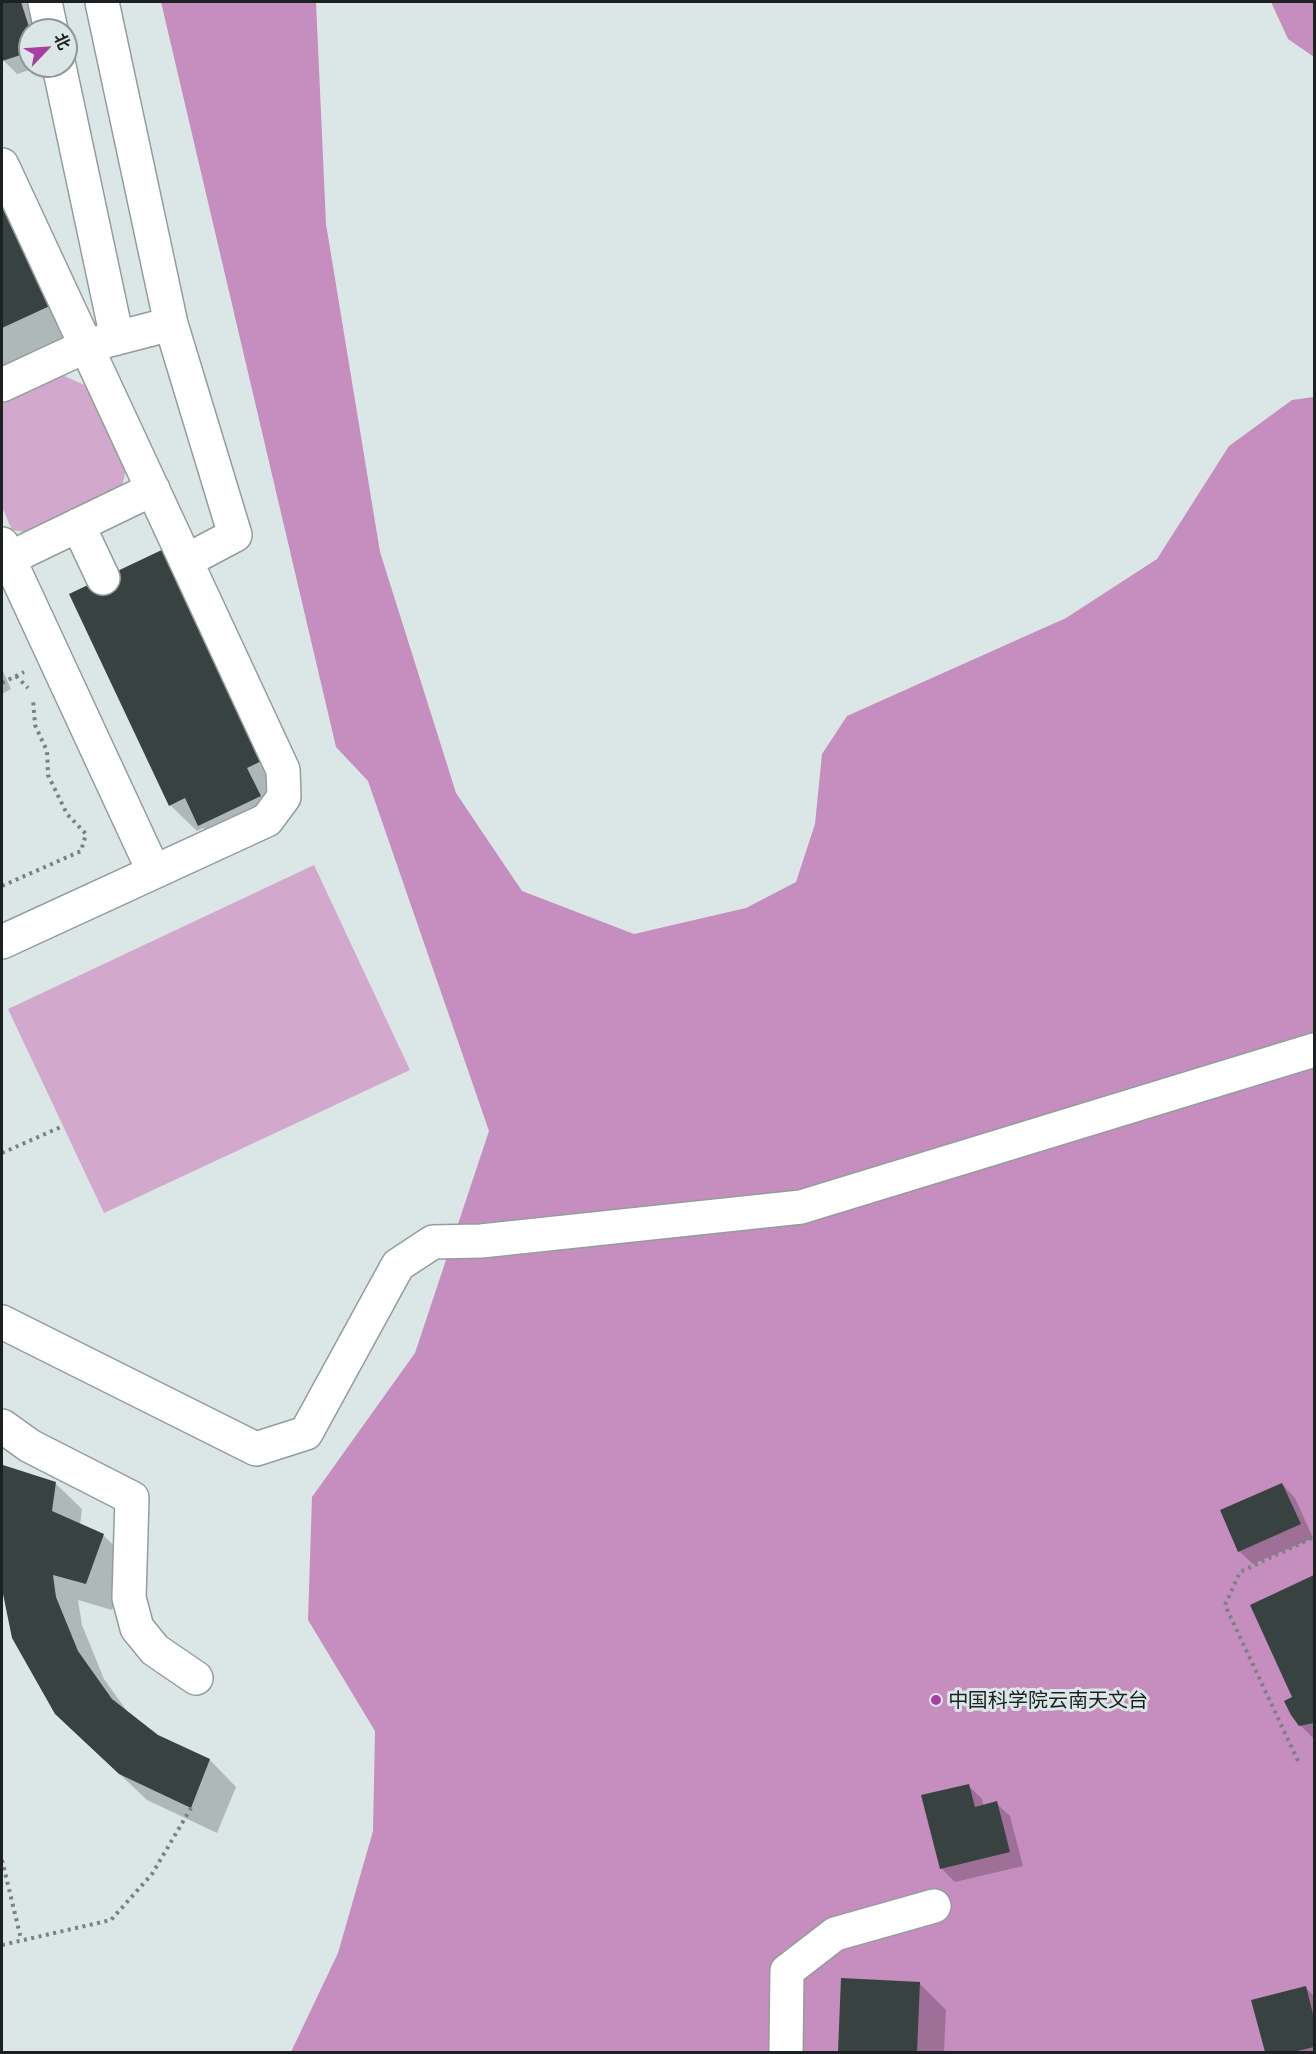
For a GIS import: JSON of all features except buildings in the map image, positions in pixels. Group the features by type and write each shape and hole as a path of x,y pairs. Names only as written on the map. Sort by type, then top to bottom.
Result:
{"street":[{"path":"45,2 48,18"},
{"path":"102,2 171,324 235,535 186,561"},
{"path":"62,78 117,338"},
{"path":"2,165 284,770 284,797 267,820 2,942"},
{"path":"4,376 86,346 171,324"},
{"path":"153,489 78,525 5,552 154,872"},
{"path":"78,525 103,578"},
{"path":"2,1322 255,1449 306,1433 398,1265 433,1242 481,1240 801,1206 1314,1050"},
{"path":"2,1426 30,1446 132,1498 129,1598 137,1628 155,1650 196,1678"},
{"path":"786,2052 787,1971 835,1934 934,1906"}],"path":[{"path":"2,886 81,851 86,834 67,814 48,775 47,751 35,725 33,693 16,676"},
{"path":"2,1153 63,1126"},
{"path":"1298,1761 1225,1605 1240,1572 1314,1538"},
{"path":"2,1945 111,1920 152,1874 191,1808"},
{"path":"2,1860 21,1939"}],"shaded area":[{"path":"161,2 316,2 326,224 380,552 456,793 522,891 634,934 746,908 796,882 815,824 822,754 847,716 1066,618 1157,559 1229,446 1292,400 1314,397 1314,2052 291,2052 338,1953 373,1831 375,1731 308,1620 312,1497 415,1353 489,1131 368,781 336,747"},
{"path":"1271,2 1314,2 1314,57 1288,39"},
{"path":"62,375 87,386 126,470 121,491 32,533 12,530 2,507 2,402"},
{"path":"314,865 410,1070 104,1213 8,1009"}],"place":[{"name":"中国科学院云南天文台","path":"936,1700"}]}
